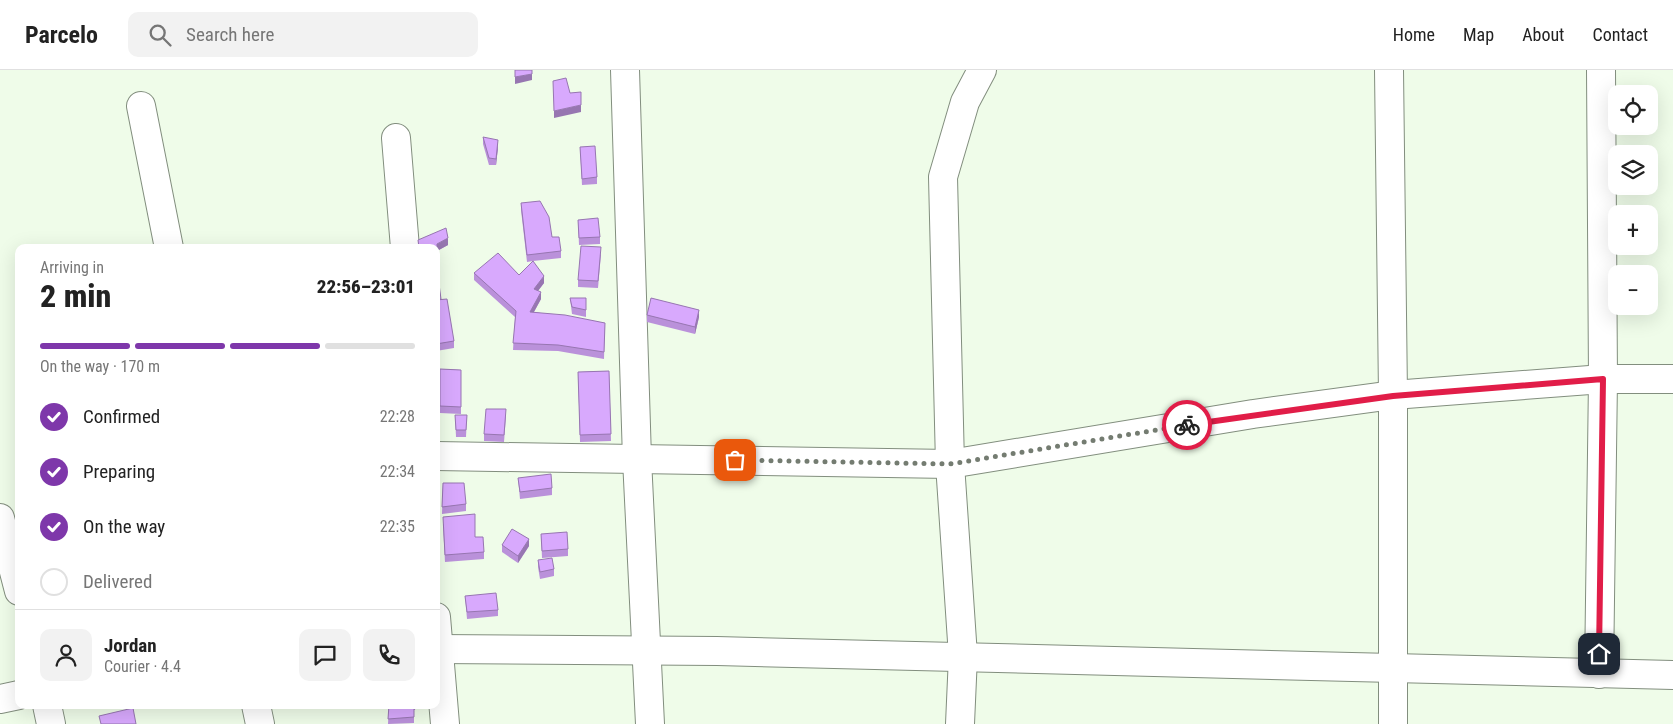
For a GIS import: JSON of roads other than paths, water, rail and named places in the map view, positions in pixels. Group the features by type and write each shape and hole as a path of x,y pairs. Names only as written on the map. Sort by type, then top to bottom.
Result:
{"street":[{"path":"625,70 637,459 650,724"},
{"path":"960,724 963,656 950,464 944,177 965,102 982,70"},
{"path":"1389,70 1393,396 1393,724"},
{"path":"1599,674 1603,379 1602,70"},
{"path":"141,106 169,244"},
{"path":"396,138 405,244"},
{"path":"440,456 950,464 1253,414 1393,396 1603,379 1673,379"},
{"path":"15,514 0,517 15,575"},
{"path":"440,649 646,650 963,656 1392,666 1599,674 1673,674"},
{"path":"440,670 445,724"},
{"path":"0,699 15,696"},
{"path":"48,709 51,724"},
{"path":"257,709 260,724"}]}
